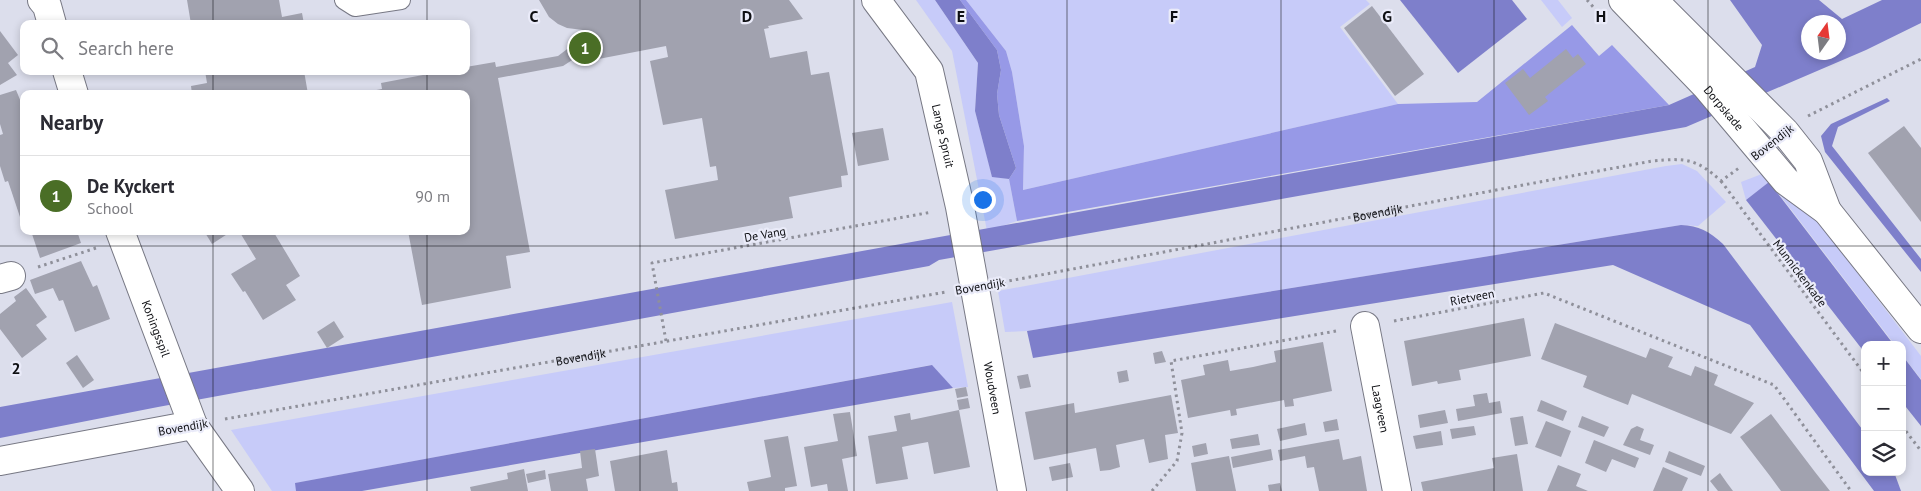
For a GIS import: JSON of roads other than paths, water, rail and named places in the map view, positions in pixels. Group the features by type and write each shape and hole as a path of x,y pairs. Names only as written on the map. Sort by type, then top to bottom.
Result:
{"street":[{"name":"Lange Spruit","path":"876,0 929,71 962,215 973,283"},
{"name":"Dorpskade","path":"1623,0 1718,80 1751,98 1785,132 1808,161 1827,211"},
{"name":"Dorpskade","path":"1653,0 1718,80 1727,109 1760,151 1786,181 1827,211 1921,329"},
{"path":"68,75 73,90"},
{"name":"Koningsspil","path":"122,235 170,368 192,422 240,491"},
{"name":"Woudveen","path":"973,283 1012,491"},
{"name":"Laagveen","path":"1365,326 1397,491"},
{"name":"Bovendijk","path":"0,461 192,422"}],"lane":[{"path":"344,0 355,8 401,0"}],"place":[{"name":"De Kyckert","path":"585,48"}]}
